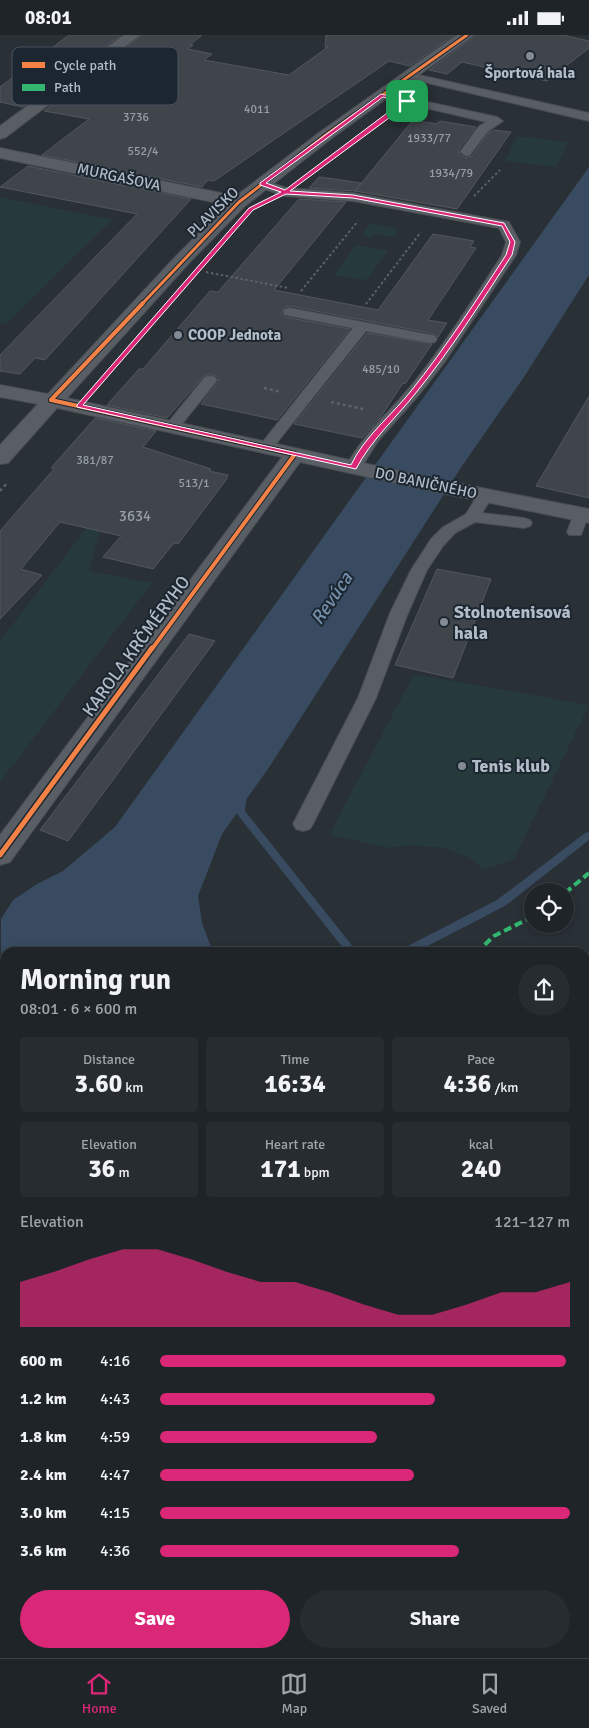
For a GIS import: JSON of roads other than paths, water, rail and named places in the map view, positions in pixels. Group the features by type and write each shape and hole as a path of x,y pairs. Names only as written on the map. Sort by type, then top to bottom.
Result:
{"street":[{"path":"117,47 133,35"},
{"name":"PLAVISKO","path":"0,457 51,400 238,202 466,35"},
{"path":"0,135 40,105"},
{"name":"MURGAŠOVA","path":"0,153 238,202"},
{"name":"DO BANIČNÉHO","path":"0,391 51,400 459,490 582,521"},
{"name":"KAROLA KRČMÉRYHO","path":"0,855 295,454"}],"lane":[{"path":"410,76 589,117"},
{"path":"382,95 437,112 496,121 483,129 466,152"},
{"path":"262,184 286,192 353,197 504,225 513,242 509,255 456,334 413,392 357,459 358,469"},
{"path":"290,312 430,339"},
{"path":"266,447 362,326"},
{"path":"172,427 210,380"},
{"path":"303,824 367,698 399,613 419,570 437,543 449,531 472,517 485,496"},
{"path":"472,517 524,523"}],"water":[{"path":"589,167 589,275 524,377 462,466 270,766 222,834 198,896 202,923 211,947 1,947 1,919 13,900 37,884 63,871 115,827"}],"waterway":[{"path":"242,793 240,812 348,947"},
{"name":"Revúca","path":"416,947 501,903 589,835"}],"place":[{"name":"Športová hala","path":"530,56"},
{"name":"COOP Jednota","path":"178,335"},
{"name":"Stolnotenisová hala","path":"444,622"},
{"name":"Tenis klub","path":"462,766"}]}
